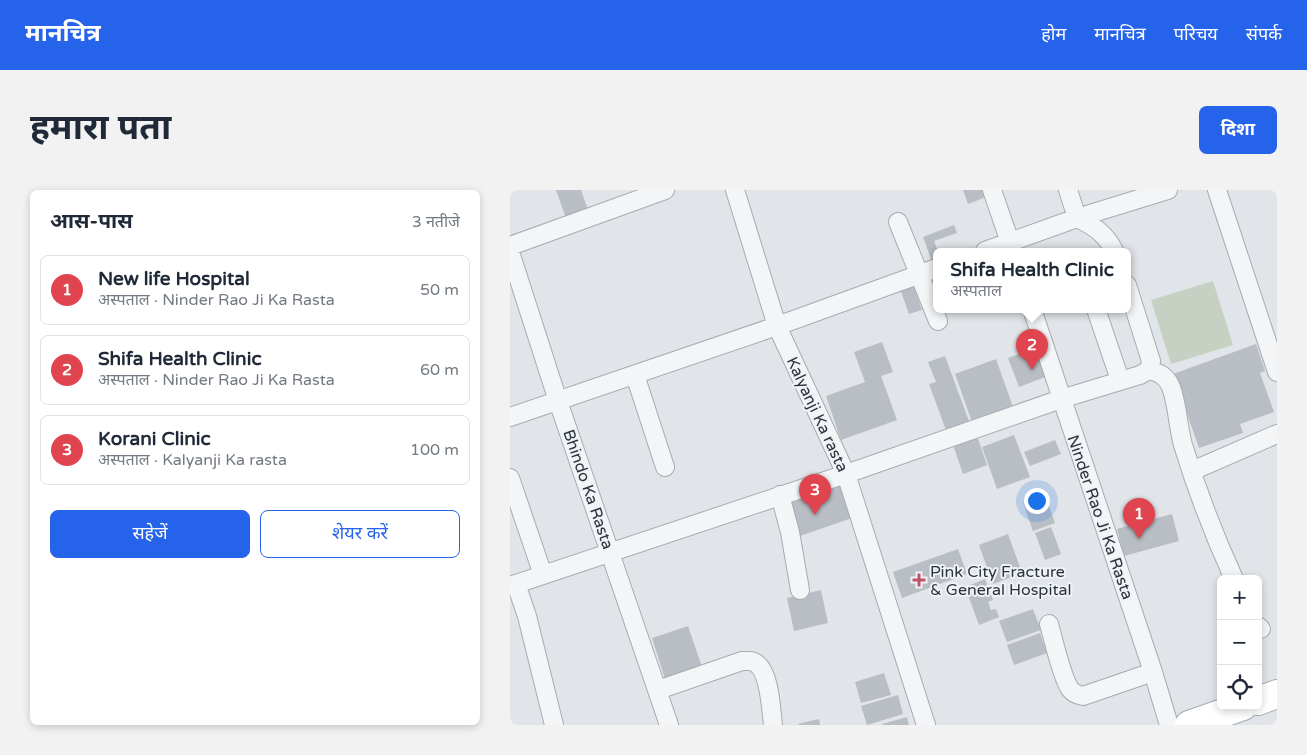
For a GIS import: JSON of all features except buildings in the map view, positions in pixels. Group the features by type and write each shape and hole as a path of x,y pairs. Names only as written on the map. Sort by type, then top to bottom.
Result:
{"main road":[{"path":"1262,700 1277,694"},
{"path":"1189,725 1232,710"}],"street":[{"path":"510,246 665,190"},
{"name":"Kalyanji Ka rasta","path":"735,190 777,326 846,474 926,725"},
{"path":"992,190 1011,247 1077,218 1168,190"},
{"path":"1068,190 1077,218 1094,226 1109,240 1113,248"},
{"path":"1217,190 1277,372"},
{"path":"898,222 933,308"},
{"name":"Bhindo Ka Rasta","path":"510,252 558,401 669,725"},
{"path":"510,417 777,326 933,270"},
{"path":"554,725 527,616 513,586 846,474 1061,399 1140,375 1149,370 1151,361 1131,298"},
{"path":"935,313 938,321"},
{"name":"Ninder Rao Ji Ka Rasta","path":"1033,313 1169,725"},
{"path":"1097,313 1120,380"},
{"path":"1149,370 1164,376 1171,386 1182,442 1232,575"},
{"path":"635,375 665,467"},
{"path":"1192,471 1277,434"},
{"path":"510,478 543,575"},
{"path":"780,495 790,532 800,590"},
{"path":"1049,624 1066,679 1070,689 1077,695 1084,696 1153,672"},
{"path":"658,690 742,661 752,661 758,664 766,678 774,725"}],"green space":[{"path":"1213,281 1233,345 1171,364 1151,300"}],"place":[{"name":"Shifa Health Clinic","path":"1032,370"},
{"name":"Korani Clinic","path":"815,515"},
{"name":"New life Hospital","path":"1139,539"},
{"name":"Pink City Fracture & General Hospital","path":"919,580"}]}
